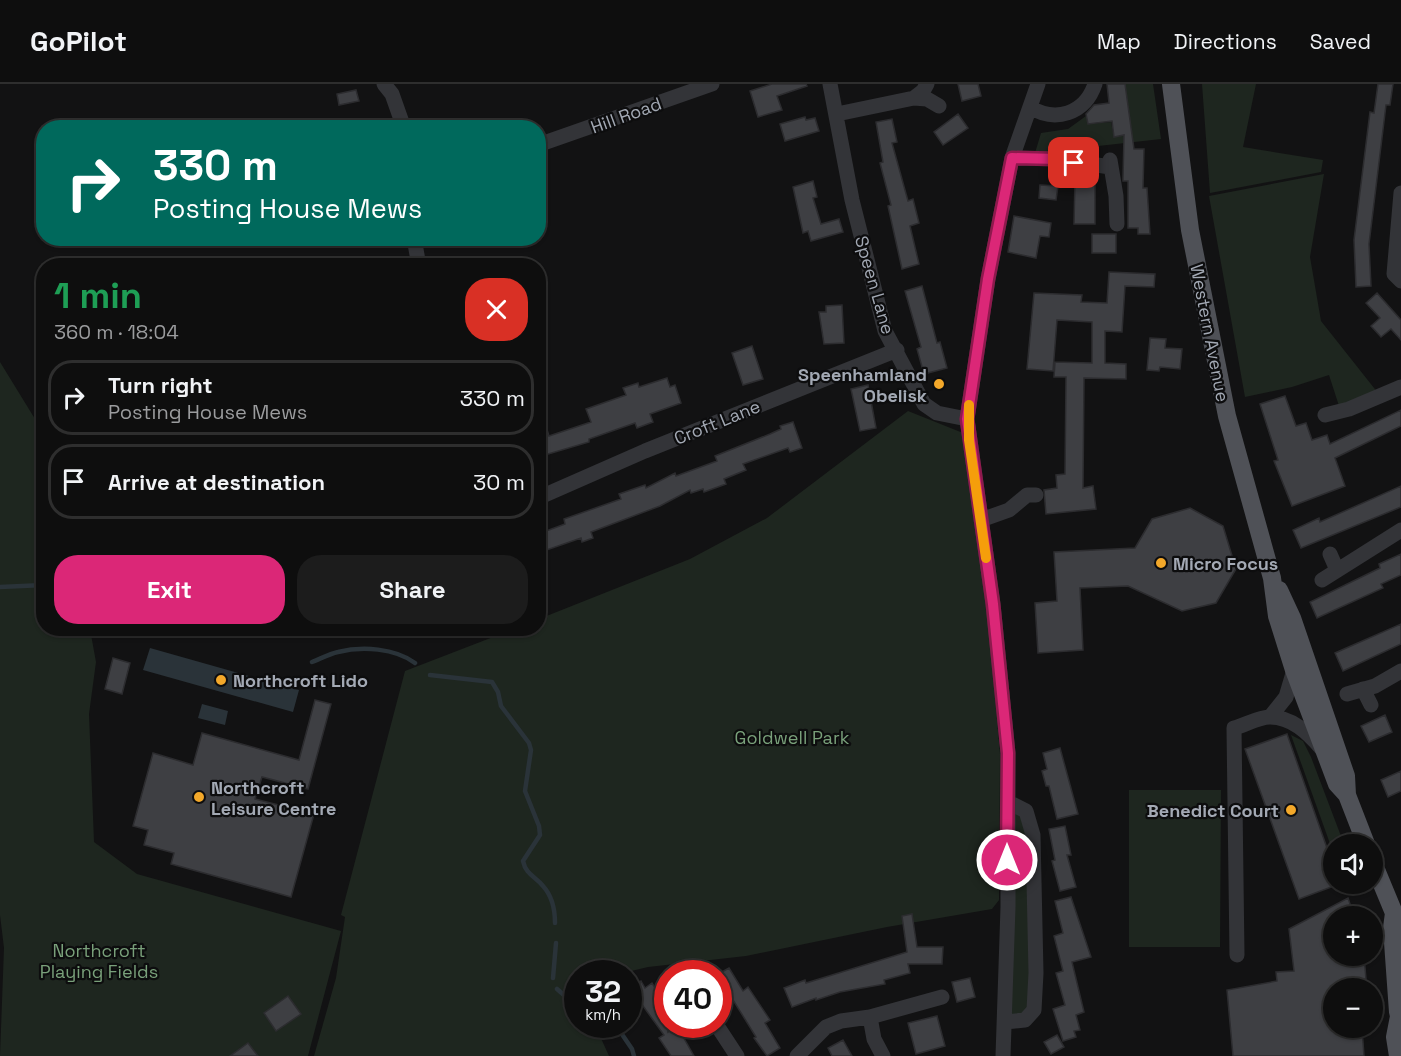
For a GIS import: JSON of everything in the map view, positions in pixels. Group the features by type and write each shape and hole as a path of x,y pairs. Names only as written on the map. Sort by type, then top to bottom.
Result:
{"main road":[{"name":"Western Avenue","path":"1172,84 1190,230 1227,416 1272,578 1277,616 1294,670 1337,784 1347,795"},
{"name":"Western Avenue","path":"1272,578 1292,618 1346,776 1347,795 1362,834"},
{"path":"1383,884 1398,917 1392,928 1400,1009 1395,1053"}],"street":[{"path":"384,84 392,94 401,120"},
{"name":"Hill Road","path":"546,142 712,84"},
{"name":"Speen Lane","path":"830,84 852,200 885,331 924,404 937,413 967,419"},
{"path":"914,98 927,84"},
{"path":"1003,1056 1008,753 967,419 988,279 1012,158 1038,84"},
{"path":"1030,107 1041,114 1054,115 1079,109 1087,101 1095,84"},
{"path":"837,114 914,98 927,99 939,106"},
{"path":"1012,158 1110,163 1116,196 1117,225"},
{"path":"1401,193 1394,274 1401,281"},
{"name":"Croft Lane","path":"546,494 656,446 897,350"},
{"path":"1325,415 1349,409 1401,387"},
{"path":"981,520 1010,510 1028,495 1036,495"},
{"path":"1322,580 1401,530"},
{"path":"1330,554 1337,570"},
{"path":"1237,955 1234,728 1270,717 1286,697 1294,670"},
{"path":"1347,694 1364,689 1401,671"},
{"path":"1364,689 1371,705"},
{"path":"1270,717 1302,728 1323,750"},
{"path":"1005,1022 1025,1020 1034,1010 1036,973 1034,835 1026,811 1008,802"},
{"path":"797,1056 826,1027 842,1021 870,1017 922,994 942,997"},
{"path":"870,1017 874,1039 883,1056"},
{"path":"720,1038 737,1056"}],"green space":[{"path":"1125,84 1153,84 1161,139 1035,153 1041,133 1068,129 1086,116 1088,124 1111,122 1114,137 1132,134"},
{"path":"1202,84 1256,84 1243,147 1323,160 1321,172 1210,193"},
{"path":"1324,174 1310,257 1321,321 1378,393 1340,409 1329,375 1292,387 1245,397 1209,196"},
{"name":"Northcroft Playing Fields","path":"0,362 36,421 36,636 91,636 96,662 89,714 94,842 137,874 341,931 308,1056 0,1056 4,948 0,915"},
{"name":"Goldwell Park","path":"908,411 963,433 987,604 1000,754 999,900 992,909 887,927 746,956 710,960 654,960 654,966 642,968 642,960 564,960 564,1038 601,1038 609,1056 314,1056 336,978 345,917 341,915 405,671 496,636 546,636 546,616 690,559 767,518"},
{"path":"1291,735 1303,741 1311,757 1340,834 1327,834"},
{"path":"1129,790 1221,790 1220,947 1129,947"},
{"path":"1008,802 1026,811 1033,1010 1006,1021"}],"shaded area":[{"name":"Northcroft Lido","path":"150,648 299,690 293,712 143,670"},
{"path":"202,704 228,711 225,725 198,718"}],"building":[{"path":"772,84 806,84 807,86 777,96 782,110 758,117 750,91"},
{"path":"958,84 978,84 981,96 962,101"},
{"path":"1107,84 1125,84 1134,149 1144,149 1143,188 1147,188 1150,234 1138,234 1138,228 1128,228 1128,181 1123,181 1124,135 1114,137 1112,121 1088,124 1086,114 1094,105 1109,103"},
{"path":"1378,84 1393,84 1390,105 1386,105 1369,244 1371,286 1356,287 1354,240 1370,112 1374,113"},
{"path":"356,90 359,101 339,105 337,94"},
{"path":"958,114 968,128 943,145 934,132"},
{"path":"805,117 806,120 815,118 819,131 785,141 780,124"},
{"path":"892,119 897,142 892,143 908,201 913,199 919,223 910,226 919,264 902,269 888,206 891,205 880,163 883,162 876,122"},
{"path":"1075,179 1095,180 1095,224 1074,224"},
{"path":"813,181 817,197 813,198 821,224 839,219 843,232 811,241 808,231 803,233 793,187"},
{"path":"1040,185 1058,186 1056,200 1039,198"},
{"path":"1014,216 1051,223 1049,237 1040,236 1036,258 1008,252"},
{"path":"1092,234 1116,234 1116,253 1092,253"},
{"path":"1109,272 1155,274 1154,287 1125,286 1122,332 1105,331 1105,363 1126,364 1126,379 1084,378 1083,488 1093,486 1096,509 1046,514 1044,490 1057,488 1056,475 1065,474 1066,377 1054,377 1055,362 1092,363 1092,322 1057,320 1053,371 1027,369 1034,293 1082,295 1081,302 1107,303"},
{"path":"922,286 937,343 940,342 947,368 924,374 917,349 921,347 905,291"},
{"path":"1377,293 1401,320 1401,340 1391,329 1381,337 1371,326 1380,318 1366,303"},
{"path":"842,305 844,343 824,344 819,312 826,312 826,306"},
{"path":"1150,338 1166,339 1165,348 1182,349 1180,369 1160,367 1159,371 1147,370"},
{"path":"752,346 763,379 743,385 732,353"},
{"path":"667,378 670,387 675,385 681,403 650,414 653,422 637,428 635,423 589,439 589,442 546,455 546,426 549,436 591,422 586,409 626,395 623,388 638,383 639,387"},
{"path":"868,385 876,428 860,431 851,389"},
{"path":"1285,396 1296,426 1306,423 1312,440 1327,435 1330,444 1401,410 1401,426 1335,458 1345,486 1292,506 1274,461 1278,460 1260,404"},
{"path":"793,422 802,448 790,452 788,448 743,464 746,470 724,479 726,484 704,492 703,489 691,493 690,490 660,506 591,532 593,538 582,542 581,538 546,550 546,531 565,524 564,519 621,499 619,494 645,485 646,488 675,473 676,476 717,461 715,456 781,429 780,426"},
{"path":"1401,486 1401,507 1301,548 1293,530 1319,518 1320,522"},
{"path":"1190,508 1223,526 1236,569 1216,603 1182,611 1128,586 1080,588 1083,650 1038,653 1035,603 1057,601 1054,552 1135,548 1152,519"},
{"path":"1401,554 1401,575 1381,584 1383,588 1317,618 1310,602 1380,568 1379,564"},
{"path":"1401,624 1401,644 1343,671 1335,653"},
{"path":"113,658 130,663 122,694 105,689"},
{"name":"Northcroft Leisure Centre","path":"315,700 331,704 308,789 262,777 255,799 314,814 291,897 171,864 174,853 144,845 148,830 133,826 153,753 193,765 202,733 299,760"},
{"path":"1385,715 1392,732 1369,742 1361,726"},
{"name":"Benedict Court","path":"1287,734 1323,837 1323,890 1299,899 1245,749"},
{"path":"1060,748 1078,814 1057,819 1049,786 1046,786 1042,771 1047,769 1043,753"},
{"path":"1401,771 1401,791 1388,797 1381,780"},
{"path":"1065,826 1071,855 1067,855 1076,887 1060,891 1052,861 1055,860 1049,829"},
{"path":"1071,897 1091,957 1072,962 1084,1012 1076,1015 1080,1030 1074,1031 1076,1037 1063,1041 1053,1009 1065,1005 1056,973 1063,971 1054,936 1063,933 1055,901"},
{"path":"1348,898 1351,906 1333,906"},
{"path":"1323,911 1323,966 1365,966 1366,978 1323,978 1323,1038 1363,1038 1364,1056 1233,1056 1227,990 1277,981 1276,972 1294,971 1289,929"},
{"path":"912,914 917,947 943,947 942,964 908,964 910,973 884,980 885,984 840,992 792,1007 784,988 907,952 902,916"},
{"path":"732,973 743,991 748,987 770,1020 765,1023 780,1048 767,1056 754,1038 756,1037 732,998"},
{"path":"970,978 975,997 957,1002 952,982"},
{"path":"642,983 645,988 652,983 654,986 654,1021 642,1005"},
{"path":"288,996 301,1014 276,1031 264,1013"},
{"path":"937,1016 945,1046 916,1054 908,1023"},
{"path":"1057,1035 1064,1047 1051,1054 1044,1042"},
{"path":"659,1038 684,1038 694,1056 671,1056"},
{"path":"843,1040 852,1056 832,1056 828,1048"},
{"path":"248,1043 258,1056 230,1056"}],"waterway":[{"path":"0,587 36,585"},
{"path":"312,662 338,652 368,649 388,651 415,663"},
{"path":"430,675 492,682 498,692 501,706 529,743 531,750 525,791 539,826 540,835 523,861 524,866 549,895 554,908 555,923"},
{"path":"553,978 556,943"},
{"path":"557,989 564,995"},
{"path":"625,1038 634,1056"}],"slow traffic":[{"path":"969,405 967,419 969,440 986,558"}],"place":[{"name":"Speenhamland Obelisk","path":"939,384"},
{"name":"Micro Focus","path":"1161,563"},
{"name":"Northcroft Lido","path":"221,680"},
{"name":"Northcroft Leisure Centre","path":"199,797"},
{"name":"Benedict Court","path":"1291,810"}],"route":[{"path":"1007,860 1008,753 993,604 967,419 988,279 1012,158 1058,159 1074,163"}]}
